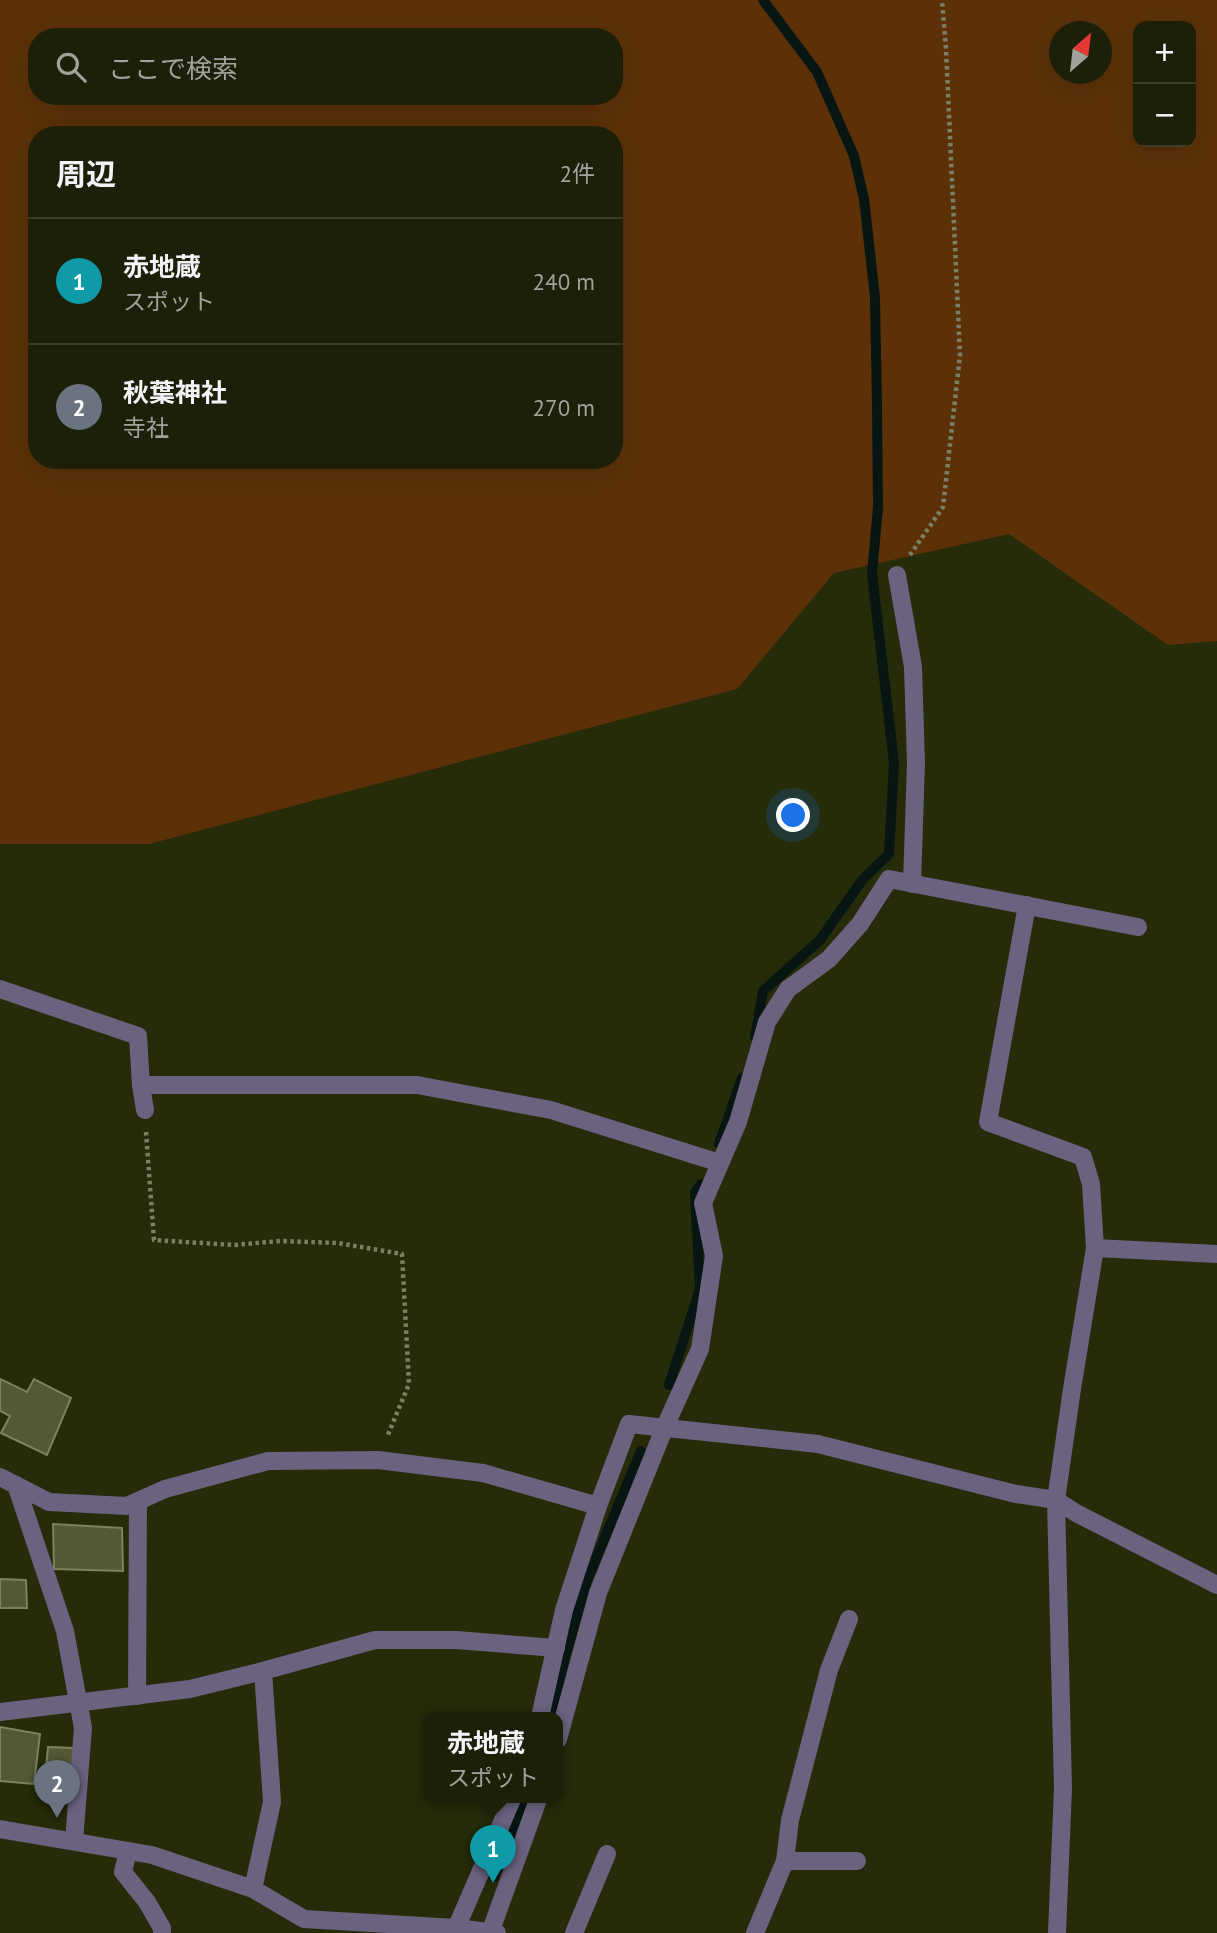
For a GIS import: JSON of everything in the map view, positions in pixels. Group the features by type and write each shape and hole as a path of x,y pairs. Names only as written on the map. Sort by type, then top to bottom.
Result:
{"street":[{"path":"897,575 913,667 916,764 912,884"},
{"path":"563,1721 598,1593 664,1429 700,1349 714,1256 703,1203 738,1122 767,1022 788,989 837,950 860,924 889,879 1138,927"},
{"path":"1027,905 988,1122 1083,1157 1091,1184 1095,1248 1056,1500 1063,1788 1057,1933"},
{"path":"0,989 138,1037 145,1110"},
{"path":"141,1085 416,1085 551,1110 720,1163"},
{"path":"1095,1248 1217,1254"},
{"path":"541,1712 564,1610 598,1506 629,1424 817,1444 1016,1494 1056,1500 1076,1513 1217,1585"},
{"path":"8,1481 49,1502 127,1506 165,1489 268,1461 378,1460 483,1473 598,1506"},
{"path":"8,1481 65,1631 83,1728 74,1841"},
{"path":"137,1696 138,1501"},
{"path":"755,1933 785,1861 790,1819 822,1695 849,1619"},
{"path":"0,1712 190,1689 374,1640 456,1640 556,1648"},
{"path":"253,1889 272,1802 263,1671"},
{"path":"455,1930 510,1803"},
{"path":"0,1829 152,1855 253,1889 304,1919 493,1933 537,1803"},
{"path":"128,1851 123,1872 147,1902 162,1928 162,1933"},
{"path":"574,1933 607,1854"},
{"path":"785,1861 857,1861"}],"path":[{"path":"897,575 943,507 960,355 942,0"},
{"path":"145,1110 154,1240 234,1245 280,1241 338,1243 402,1254 409,1384 378,1460"}],"shaded area":[{"path":"0,0 1217,0 1217,641 1168,645 1009,534 834,573 737,689 149,844 0,844"}],"building":[{"path":"0,1379 27,1392 34,1379 71,1398 47,1455 1,1433 10,1416 0,1411"},
{"path":"53,1524 122,1528 123,1571 54,1569"},
{"path":"0,1579 26,1580 27,1608 0,1608"},
{"path":"0,1727 40,1734 34,1784 0,1781"},
{"path":"48,1747 75,1748 73,1790 44,1789"}],"waterway":[{"path":"755,1037 763,991 820,940 863,879 889,854 894,763 872,574 878,507 875,297 864,199 854,156 817,72 763,0"},
{"path":"719,1144 742,1078"},
{"path":"669,1385 700,1289 695,1192 701,1184"},
{"path":"552,1712 587,1580 641,1451"},
{"path":"494,1877 524,1803"}],"place":[{"name":"秋葉神社","path":"57,1818"},
{"name":"赤地蔵","path":"493,1883"}]}
